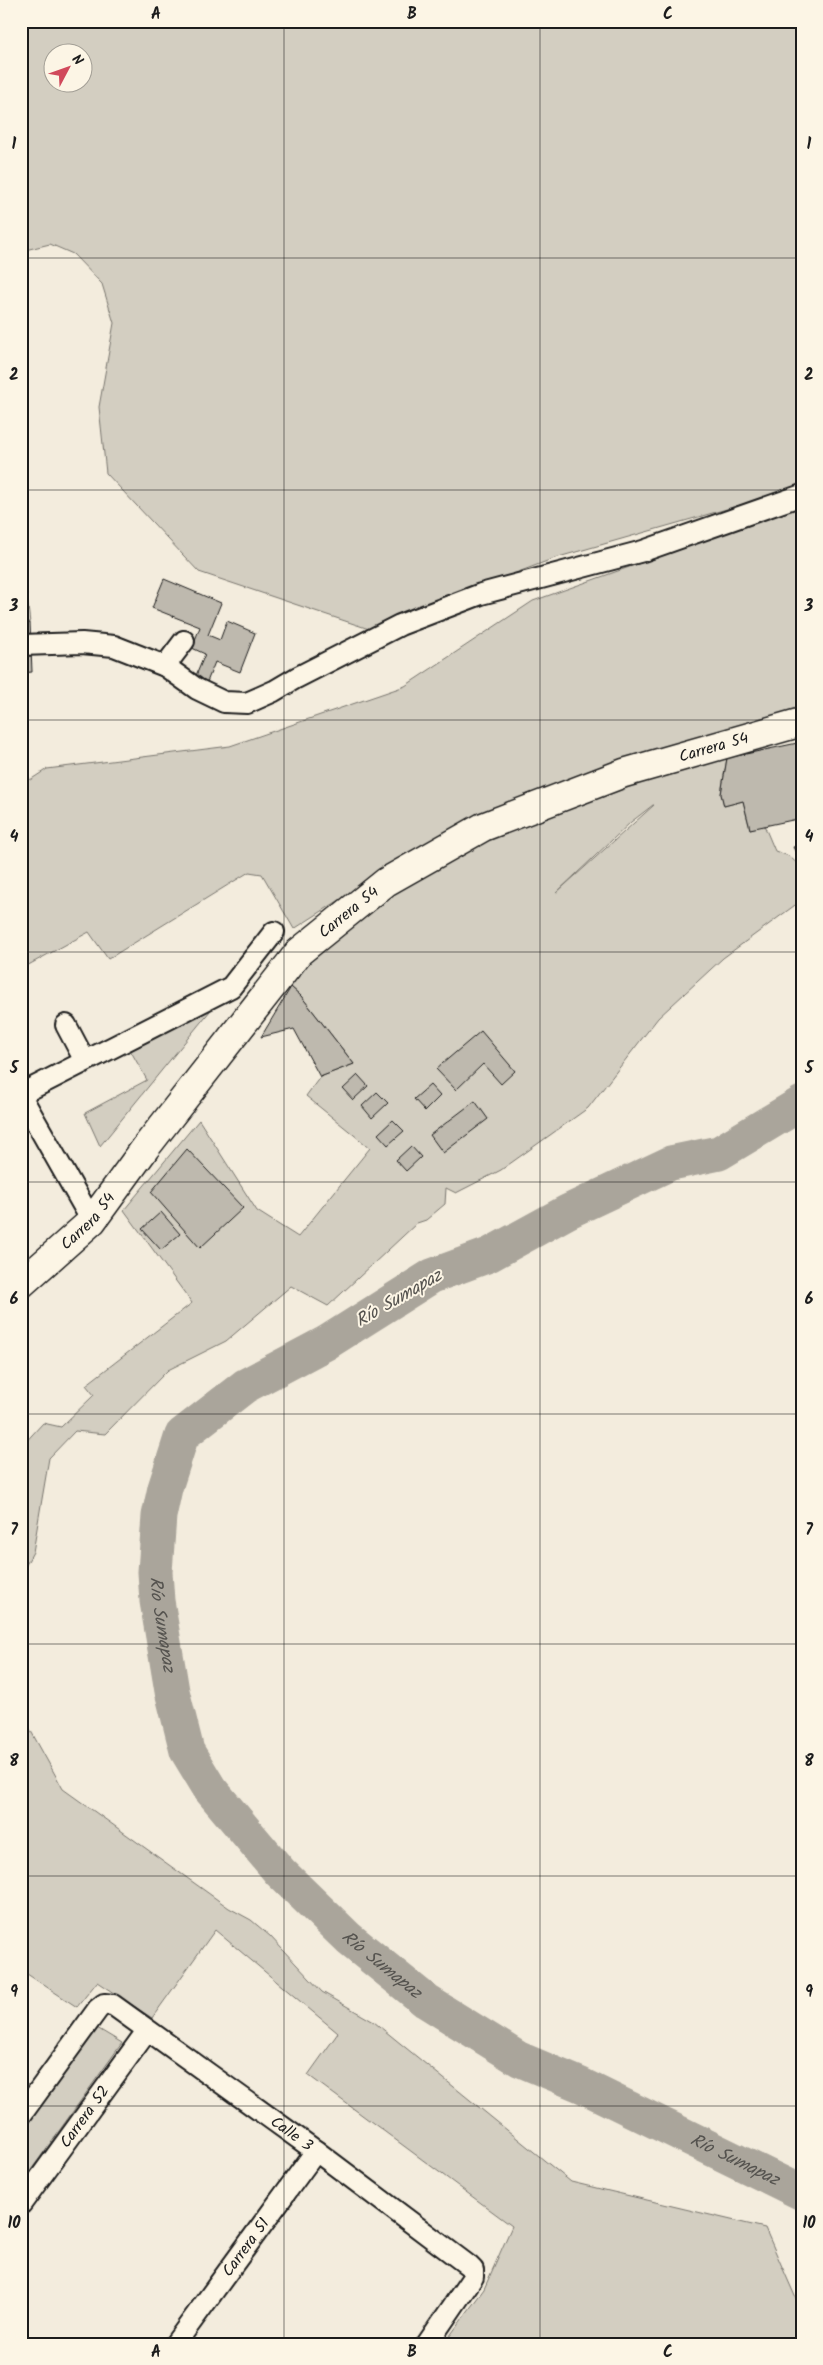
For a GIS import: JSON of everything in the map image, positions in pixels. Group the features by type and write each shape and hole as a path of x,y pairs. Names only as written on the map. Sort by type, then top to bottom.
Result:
{"main road":[{"name":"Carrera 54","path":"21,1284 92,1221 146,1147 300,952 386,882 483,827 606,780 802,722"}],"street":[{"path":"21,645 72,643 114,646 165,666 198,689 224,702 248,703 400,625 481,594 643,551 802,495"},
{"path":"165,666 184,641"},
{"path":"92,1221 21,1095 230,987 274,932"},
{"path":"66,1025 85,1061"},
{"name":"Calle 3","path":"21,2116 98,2009 104,2004 113,2005 316,2151 473,2270 473,2276 427,2344"},
{"name":"Carrera 52","path":"21,2204 148,2031"},
{"name":"Carrera 51","path":"176,2344 316,2151"}],"shaded area":[{"path":"21,21 802,21 802,485 786,492 555,558 369,629 199,572 106,473 99,407 114,323 102,284 73,254 50,244 21,251"},
{"path":"802,506 802,711 385,871 294,929 262,874 249,872 108,959 89,932 21,969 21,761 30,780 47,769 230,746 405,686 533,601"},
{"path":"21,584 26,589 30,623 21,624"},
{"path":"727,758 721,794 724,806 743,801 750,829 764,825 775,851 789,856 802,868 802,900 723,958 658,1018 588,1108 501,1170 456,1193 446,1188 445,1204 426,1220 417,1223 328,1306 291,1286 226,1341 168,1370 105,1434 75,1431 49,1458 33,1552 21,1574 21,1447 43,1423 61,1427 94,1395 86,1385 192,1303 124,1210 199,1120 257,1211 298,1237 370,1148 306,1096 320,1077 354,1064 301,996 291,987 317,945 451,853 629,777","holes":["654,805 556,893 631,822"]},
{"path":"219,1000 100,1146 85,1113 147,1080 129,1048"},
{"path":"21,1713 63,1789 229,1908 251,1920 270,1936 322,1992 374,2022 571,2182 765,2228 802,2312 802,2344 444,2344 484,2289 512,2226 308,2075 338,2033 215,1930 152,2018 97,1982 77,2007 21,1970"},
{"path":"97,2028 122,2043 21,2184 21,2133"}],"building":[{"path":"164,579 221,603 208,635 220,640 227,621 255,633 240,672 215,662 207,682 195,678 205,654 192,648 200,627 152,608"},
{"path":"30,623 32,672 21,673 21,624"},
{"path":"802,742 802,818 750,829 743,801 724,806 721,794 727,758"},
{"path":"802,845 802,858 799,859 793,847"},
{"path":"291,987 301,996 354,1064 320,1077 294,1029 261,1037"},
{"path":"481,1031 515,1071 501,1084 483,1064 456,1090 436,1069"},
{"path":"358,1075 368,1086 353,1100 343,1089"},
{"path":"430,1085 440,1096 425,1111 414,1099"},
{"path":"377,1092 388,1103 372,1118 362,1106"},
{"path":"475,1101 488,1119 443,1153 430,1135"},
{"path":"393,1120 404,1131 388,1145 378,1134"},
{"path":"411,1146 421,1157 406,1171 396,1160"},
{"path":"187,1149 243,1208 200,1248 151,1192"},
{"path":"161,1212 180,1234 161,1250 142,1229"}],"waterway":[{"name":"Río Sumapaz","path":"802,1103 719,1153 671,1163 567,1212 489,1255 432,1276 326,1343 245,1386 182,1435 165,1488 159,1516 155,1572 157,1601 172,1691 187,1751 210,1789 280,1872 349,1939 426,2001 519,2059 581,2085 802,2193"}]}
